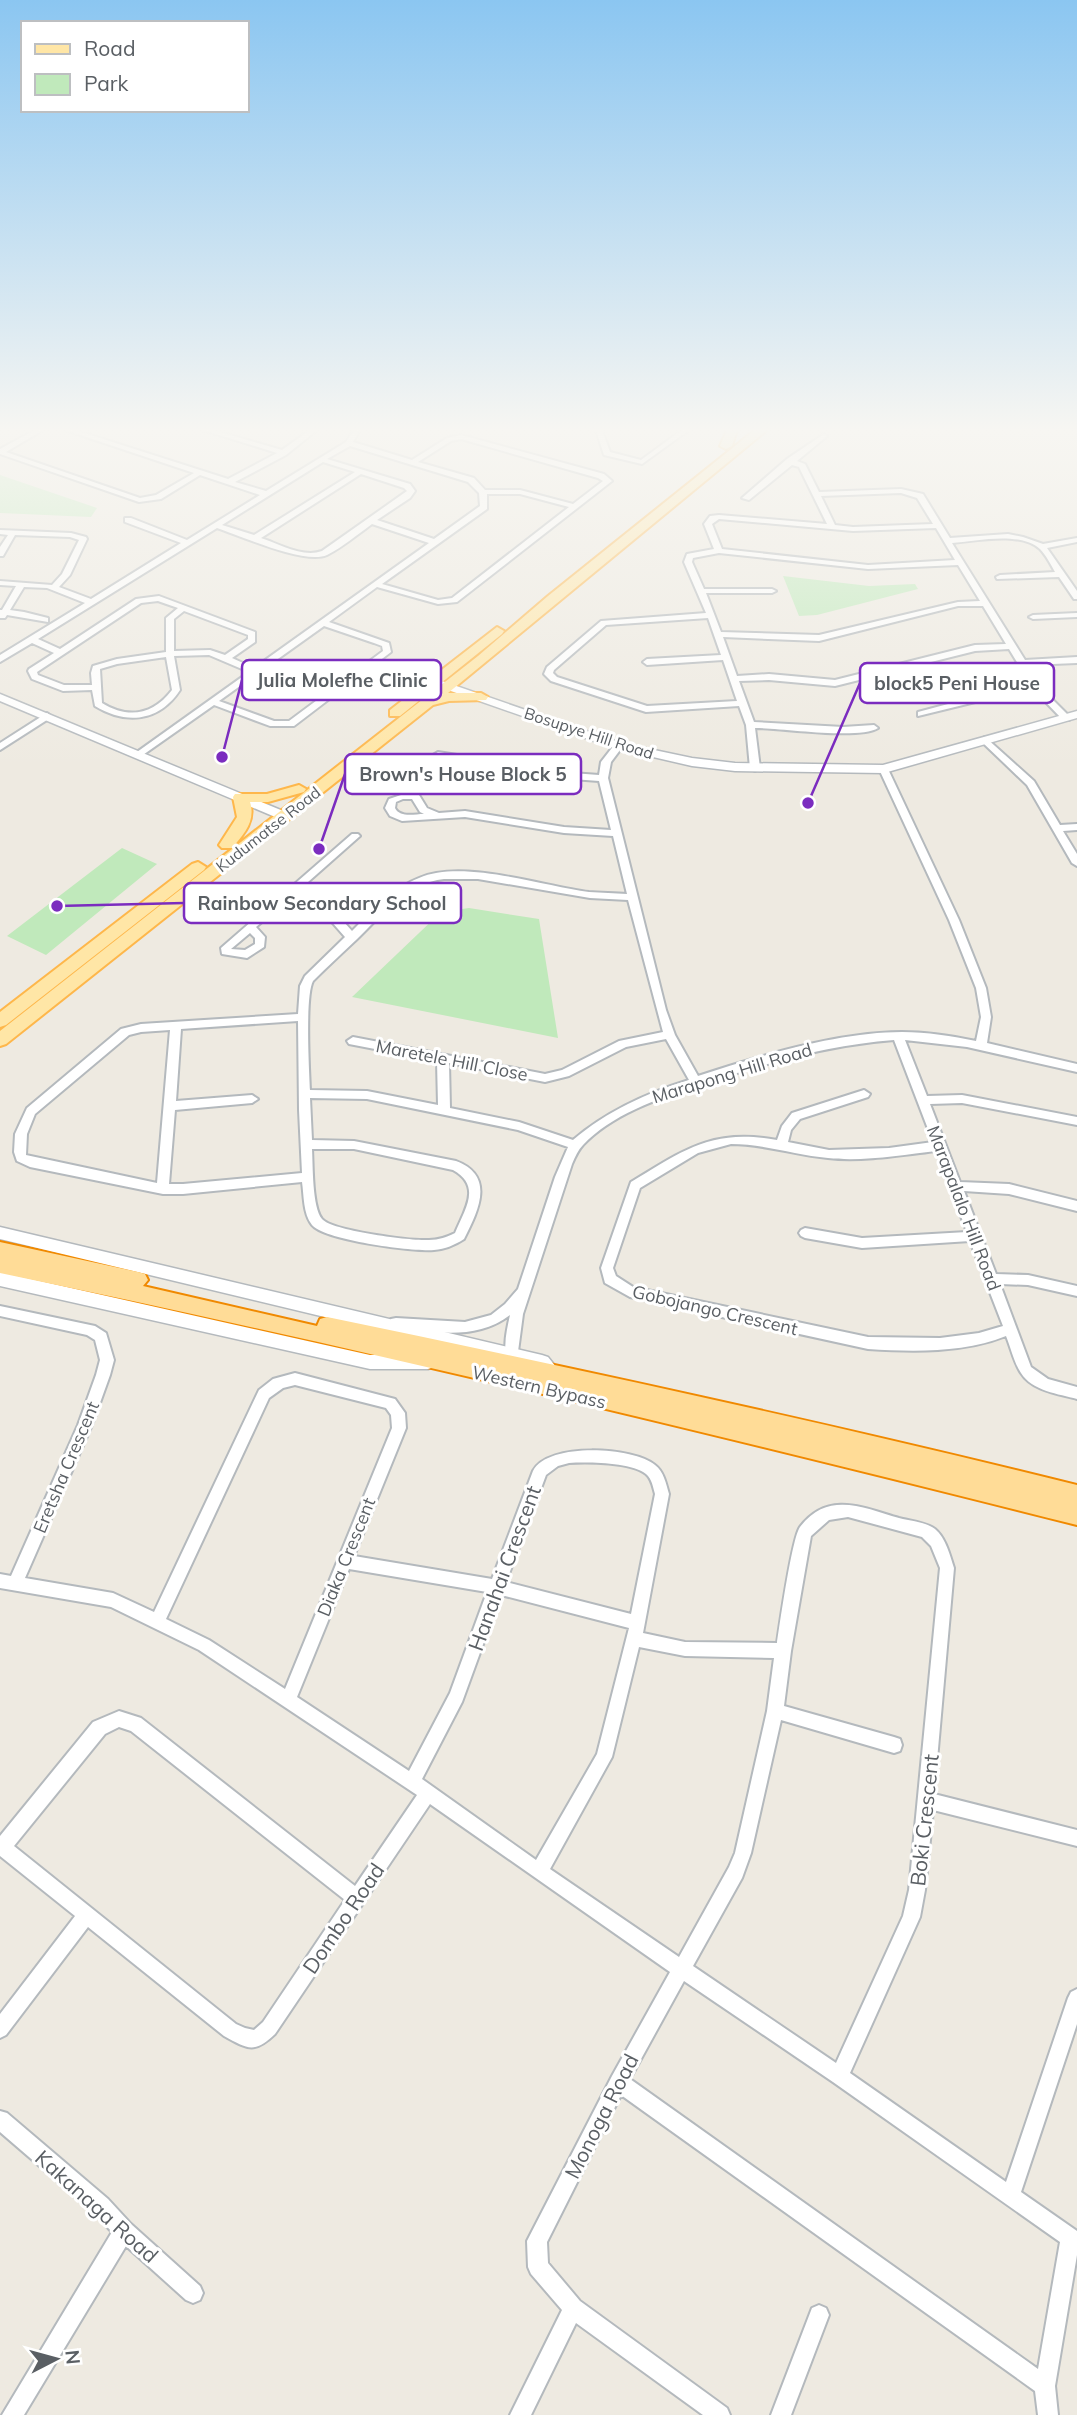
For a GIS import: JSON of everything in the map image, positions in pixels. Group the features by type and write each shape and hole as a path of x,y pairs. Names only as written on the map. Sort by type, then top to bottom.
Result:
{"highway":[{"name":"Western Bypass","path":"0,1250 386,1339 551,1372 884,1447 1077,1495"},
{"name":"Western Bypass","path":"0,1265 127,1291 776,1440 1077,1516"}],"main road":[{"name":"Kudumatse Road","path":"0,1021 227,845 278,813 299,789 441,684 610,543"},
{"name":"Kudumatse Road","path":"0,1040 278,813 429,703 441,684 483,659 620,543"},
{"path":"481,697 471,681 483,659"},
{"path":"429,703 453,696 481,697"},
{"path":"240,797 268,798 299,789"},
{"path":"227,845 246,816 247,809 240,797"}],"street":[{"path":"54,588 65,575 81,543"},
{"path":"0,659 187,543"},
{"path":"268,543 303,555 316,556 340,543"},
{"path":"139,754 434,543"},
{"path":"377,585 438,602 454,600 529,543"},
{"path":"716,543 719,551"},
{"path":"947,543 962,562 1038,690 1071,716"},
{"path":"1034,543 1042,547 1076,595"},
{"path":"1042,547 1063,543"},
{"path":"755,768 750,725 688,559 694,554 719,551 868,567 962,562"},
{"path":"1000,577 1062,574"},
{"path":"0,583 54,588 91,602"},
{"path":"1,614 22,584"},
{"path":"700,591 772,591"},
{"path":"96,687 63,688 32,674 36,667 139,601 159,598 252,634 252,640 225,659"},
{"path":"717,634 819,638 958,604 985,603"},
{"path":"184,607 170,618 170,655 175,693 143,716 128,718 102,707 96,701 95,673 101,664 170,655 209,653 256,672"},
{"path":"1,614 24,614 45,620"},
{"path":"710,615 604,623 550,669 548,674 554,679 638,708 741,703"},
{"path":"1033,617 1077,615"},
{"path":"213,702 273,724 291,724 387,652 386,645 377,640 324,623"},
{"path":"32,640 59,652"},
{"path":"733,679 769,677 817,683 844,682 975,649 1012,646"},
{"path":"647,662 725,657"},
{"path":"1022,663 1077,660"},
{"name":"Bosupye Hill Road","path":"441,684 618,746 692,762 755,768 884,769 1071,716"},
{"path":"921,714 1008,691 1038,690"},
{"path":"0,697 278,813"},
{"path":"0,747 47,716"},
{"path":"750,725 783,724 842,730 874,728"},
{"path":"985,740 1031,783 1077,863"},
{"path":"618,746 606,762 603,778 669,1035 696,1082"},
{"path":"438,755 572,776 603,778"},
{"path":"884,769 954,920 981,988 986,1017 981,1046"},
{"path":"435,814 465,814 564,830 616,834"},
{"path":"1058,828 1077,827"},
{"path":"251,928 355,836"},
{"path":"307,1144 354,1145 456,1166 468,1171 475,1178 477,1190 460,1236 443,1244 406,1245 322,1226 311,1214 308,1177 305,1094 304,994 309,979 407,888 421,879 438,876 478,876 590,895 632,897"},
{"path":"303,883 352,938"},
{"path":"305,1017 141,1028 125,1032 31,1111 24,1121 18,1150 21,1158 30,1161 146,1188 163,1189 308,1177"},
{"path":"163,1189 176,1026"},
{"name":"Maretele Hill Close","path":"353,1041 533,1077 554,1077 623,1044 669,1035"},
{"name":"Marapong Hill Road","path":"576,1145 600,1124 635,1104 696,1082 825,1044 898,1036 981,1046 1077,1069"},
{"name":"Marapalalo Hill Road","path":"898,1036 1026,1370 1033,1378 1077,1393"},
{"path":"443,1059 444,1110"},
{"path":"305,1094 352,1093 444,1110 519,1126 576,1145 528,1283 512,1337 512,1355"},
{"path":"781,1144 786,1129 796,1116 864,1094"},
{"path":"169,1106 252,1099"},
{"path":"922,1100 962,1099 1077,1121"},
{"name":"Gobojango Crescent","path":"940,1146 889,1152 829,1154 754,1140 714,1143 694,1150 635,1185 607,1268 610,1279 618,1287 734,1316 876,1344 899,1346 982,1339 1010,1329"},
{"path":"955,1186 1009,1189 1077,1206"},
{"path":"0,1233 542,1362 551,1372"},
{"path":"804,1233 862,1242 974,1236"},
{"path":"0,1279 370,1362 428,1362"},
{"path":"990,1279 1028,1280 1077,1291"},
{"path":"374,1321 454,1328 481,1326 503,1314 515,1303 528,1283"},
{"name":"Eretsha Crescent","path":"0,1311 90,1330 101,1337 107,1360 85,1425 8,1582"},
{"name":"Diaka Crescent","path":"281,1381 295,1380 390,1404 398,1413 399,1428 288,1701"},
{"path":"158,1620 264,1394 281,1381"},
{"name":"Hanahai Crescent","path":"412,1782 456,1697 540,1471 552,1462 570,1457 626,1461 648,1467 658,1479 662,1494 636,1631"},
{"name":"Boki Crescent","path":"783,1651 804,1532 815,1518 830,1511 850,1509 929,1533 940,1549 947,1569 917,1890 911,1917 839,2076"},
{"path":"344,1562 497,1587 685,1649 783,1651 775,1711 743,1853 736,1872 680,1970"},
{"path":"8,1582 113,1600 204,1645 412,1782 1073,2241 1045,2386 1048,2415"},
{"path":"539,1872 599,1770 636,1631"},
{"path":"775,1711 894,1745"},
{"path":"0,2029 86,1915 1,1846 99,1728 119,1719 135,1724 355,1897"},
{"name":"Dombo Road","path":"86,1915 230,2030 243,2037 257,2039 269,2028 427,1794"},
{"path":"926,1800 1077,1839"},
{"name":"Monoga Road","path":"573,2308 538,2267 537,2241 618,2082 680,1970"},
{"path":"1010,2197 1077,1998"},
{"path":"618,2082 1045,2386"},
{"name":"Kakanaga Road","path":"0,2120 101,2206 124,2231 193,2292"},
{"path":"12,2415 124,2231"},
{"path":"520,2415 573,2308 720,2415"},
{"path":"781,2415 819,2315"}],"green space":[{"path":"783,576 869,586 915,584 918,589 817,615 799,616"},
{"path":"122,848 157,864 46,955 7,936"},
{"path":"469,908 539,919 558,1038 352,997 441,912"}],"place":[{"name":"Julia Molefhe Clinic","path":"222,757"},
{"name":"block5 Peni House","path":"808,803"},
{"name":"Brown's House Block 5","path":"319,849"},
{"name":"Rainbow Secondary School","path":"57,906"}]}
